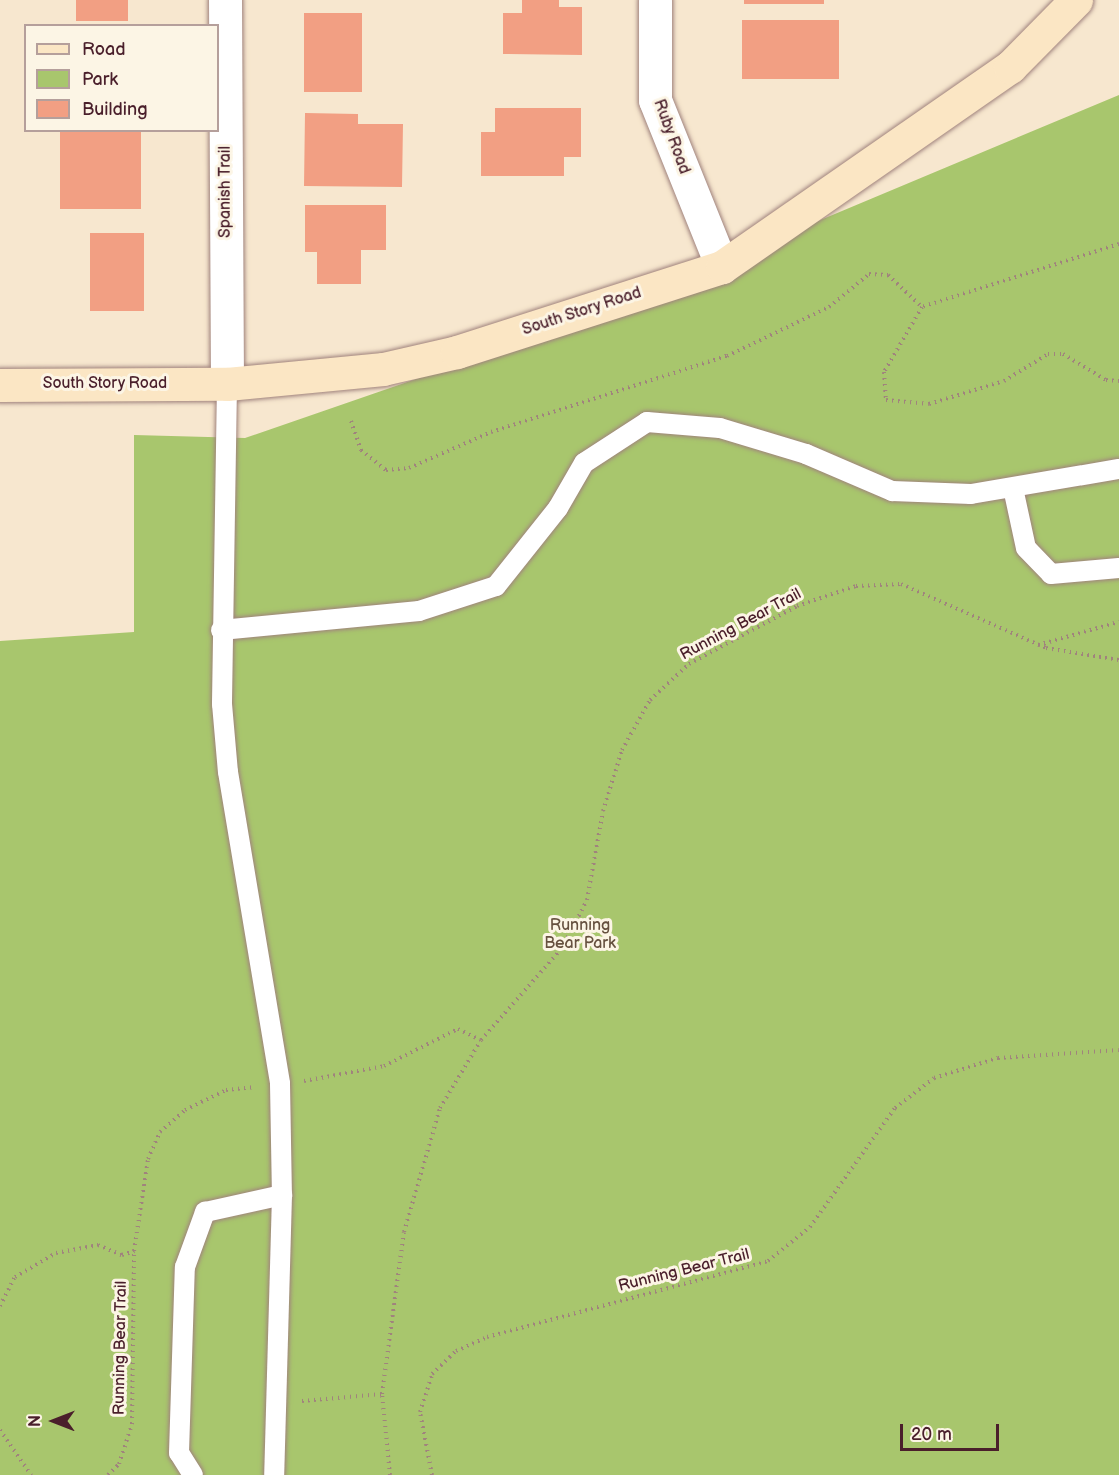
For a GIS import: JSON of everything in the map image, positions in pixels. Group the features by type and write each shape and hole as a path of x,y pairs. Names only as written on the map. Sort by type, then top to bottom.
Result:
{"main road":[{"name":"South Story Road","path":"0,385 227,384 383,369 457,352 722,267 1010,67 1076,0"}],"street":[{"name":"Spanish Trail","path":"225,0 227,384"},
{"name":"Ruby Road","path":"655,0 654,100 722,267"}],"lane":[{"path":"227,384 221,630 228,771 279,1084 282,1195 278,1403 274,1475"},
{"path":"221,630 419,611 496,586 558,508 584,463 647,422 720,428 806,454 891,491 971,494 1119,469"},
{"path":"1013,488 1026,548 1051,574 1119,568"},
{"path":"193,1475 179,1453 186,1267 205,1212 282,1195"}],"path":[{"path":"1119,244 922,307 884,372 886,400 929,404 968,396 1048,354 1062,354 1106,380 1119,381"},
{"path":"351,421 362,450 386,470 409,468 491,432 727,356 829,307 869,274 888,275 922,307"},
{"name":"Running Bear Trail","path":"390,1475 382,1394 395,1284 426,1151 440,1108 481,1040 562,948 587,900 603,811 622,750 650,700 689,664 797,606 856,586 921,590 1037,645 1119,660"},
{"path":"1037,645 1119,622"},
{"name":"Running Bear Trail","path":"108,1475 119,1464 132,1424 134,1251 148,1159 160,1132 185,1110 226,1090 279,1084 384,1065 458,1029 481,1040"},
{"name":"Running Bear Trail","path":"432,1475 420,1412 432,1374 456,1351 498,1334 768,1261 810,1227 895,1108 934,1078 998,1058 1119,1050"},
{"path":"0,1305 15,1277 56,1253 98,1245 122,1255 134,1251"},
{"path":"278,1403 382,1394"},
{"path":"0,1430 31,1475"}],"green space":[{"name":"Running Bear Park","path":"1119,95 1119,1475 0,1475 0,641 134,632 134,435 245,438 555,331"}],"building":[{"path":"76,0 128,0 128,21 76,21"},
{"path":"522,0 559,0 559,7 582,7 582,55 503,54 503,13 522,13"},
{"path":"744,0 824,0 824,4 744,4"},
{"path":"304,13 362,13 362,92 304,92"},
{"path":"742,20 839,20 839,79 742,79"},
{"path":"495,108 581,108 581,157 564,157 564,176 481,176 481,132 495,132"},
{"path":"305,113 358,114 358,124 403,124 402,187 304,186"},
{"path":"60,132 141,132 141,209 60,209"},
{"path":"305,205 386,205 386,250 361,250 361,284 317,284 317,252 305,252"},
{"path":"90,233 144,233 144,311 90,311"}]}
